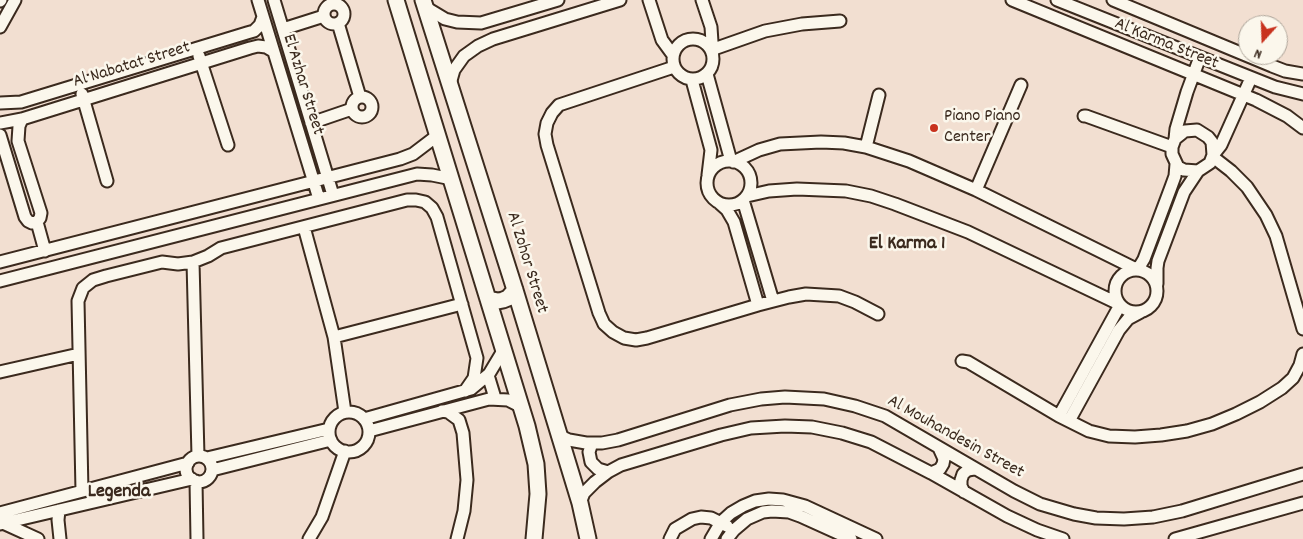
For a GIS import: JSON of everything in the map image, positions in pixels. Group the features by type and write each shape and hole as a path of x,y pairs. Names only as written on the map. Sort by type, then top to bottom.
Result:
{"main road":[{"path":"396,0 504,349 536,464 538,494 534,539"},
{"name":"Al Zohor Street","path":"424,3 515,290 580,503 588,539"},
{"path":"488,299 504,300 515,290"}],"street":[{"path":"0,27 15,0"},
{"name":"El Azhar Street","path":"258,0 319,199"},
{"name":"El Azhar Street","path":"274,0 333,195"},
{"path":"424,3 445,19 475,23 493,20 558,0"},
{"path":"450,84 454,70 464,56 478,46 493,39 620,0"},
{"path":"650,0 662,40 673,55"},
{"path":"702,0 711,27 711,49"},
{"name":"Al Karma Street","path":"1012,0 1244,95 1287,116 1303,128"},
{"path":"1050,16 1057,0"},
{"name":"Al Karma Street","path":"1057,0 1251,78 1275,87 1303,94"},
{"path":"1113,0 1272,66 1285,71 1303,74"},
{"path":"339,5 343,9 343,20 338,23 332,24 324,16 328,6 339,5"},
{"path":"283,29 324,16"},
{"name":"Al Nabatat Street","path":"0,103 21,102 254,31 260,25 263,17"},
{"path":"711,49 765,31 802,24 840,21"},
{"path":"338,23 360,96"},
{"path":"697,40 704,42 711,49 714,58 712,67 700,79 684,78 674,67 673,55 676,48 682,42 697,40"},
{"name":"Al Nabatat Street","path":"0,123 22,119 258,46 266,47 273,51"},
{"path":"197,48 228,145"},
{"path":"1120,305 1115,289 1117,281 1128,271 1137,269 1144,260 1171,187 1176,164 1172,154 1176,129 1200,57"},
{"path":"674,67 559,104 547,123 545,134 547,145 604,324 624,338 636,340 758,305 806,294 839,296 856,302 878,314"},
{"path":"282,80 297,74"},
{"path":"707,74 732,162"},
{"path":"1064,418 1119,330 1128,319 1149,308 1155,302 1158,293 1156,268 1184,192 1198,171 1204,168 1221,145 1251,78"},
{"path":"692,80 711,150 708,190 716,201 727,210 734,222 758,305"},
{"path":"79,84 107,181"},
{"path":"976,190 1021,85"},
{"path":"866,147 879,95"},
{"path":"352,109 355,99 360,96"},
{"path":"352,109 359,116 364,117 372,110 370,100 360,96"},
{"path":"311,123 352,109"},
{"path":"1084,116 1173,143"},
{"path":"22,119 18,126 18,141 41,214 37,222 44,251"},
{"path":"1173,143 1184,131 1197,130 1212,142 1213,156 1247,187 1266,215 1276,236 1303,329"},
{"path":"0,135 25,217 32,223 37,222"},
{"path":"0,262 400,159 413,154 438,135"},
{"path":"732,162 759,150 780,144 829,142 866,147 909,161 976,190 1137,269 1146,271 1153,276 1157,284"},
{"path":"708,176 713,168 722,162 740,164 749,175 751,182 745,198 773,301"},
{"path":"1176,164 1184,170 1198,171"},
{"path":"0,281 417,174 452,179"},
{"path":"716,201 730,205 745,198 769,191 797,189 846,191 871,196 968,232 1120,305 1126,310 1141,312"},
{"path":"82,491 78,301 83,288 94,280 162,262 178,264 193,262 221,248 407,200 425,202 432,208 437,217 477,358 474,378 465,391"},
{"path":"304,227 334,338 345,412"},
{"path":"193,262 203,457 212,466 212,470 208,478 200,482 194,480 187,472 190,459 203,457 330,434"},
{"path":"334,338 462,304"},
{"path":"1064,418 1120,305"},
{"path":"364,419 465,391 480,383 488,375 504,349"},
{"path":"0,372 79,354"},
{"path":"962,361 968,362 1089,431 1109,436 1135,437 1161,435 1204,426 1236,414 1282,388 1293,378 1303,354"},
{"path":"488,375 495,398"},
{"path":"444,397 445,410"},
{"name":"Al Mouhandesin Street","path":"558,435 570,440 592,443 618,440 730,405 785,397 824,399 855,406 885,416 1014,492 1040,504 1096,518 1153,517 1182,511 1303,474"},
{"path":"369,431 495,398 508,400 520,406"},
{"path":"445,410 459,420 463,433 467,480 464,511 457,539"},
{"path":"345,412 352,412 359,414 364,419 369,431 368,438 359,449 345,452 334,446 330,434 334,418 345,412"},
{"path":"580,503 584,493 595,482 621,465 751,428 812,427 850,435 871,442 932,473 1039,535 1063,539"},
{"path":"212,470 330,434"},
{"path":"592,443 589,452 591,462 598,469 608,472"},
{"path":"932,473 940,469 943,464 944,459 939,448"},
{"path":"309,539 322,517 345,452"},
{"path":"1,520 82,491 188,463"},
{"path":"964,492 961,486 963,474 968,470 974,469"},
{"path":"1,520 59,510 194,480"},
{"path":"194,480 197,539"},
{"path":"711,539 721,522 731,513 742,506 769,499 796,503 840,528 851,539"},
{"path":"1175,539 1303,503"},
{"path":"59,510 60,539"},
{"path":"670,539 675,529 692,519 711,518 721,522 731,534 747,519 755,515 763,512 780,511 876,539"},
{"path":"321,539 322,517"},
{"path":"1,520 38,539"}],"place":[{"name":"Piano Piano Center","path":"934,128"}],"district":[{"name":"El Karma 1","path":"907,245"},
{"name":"Legenda","path":"119,493"}]}
